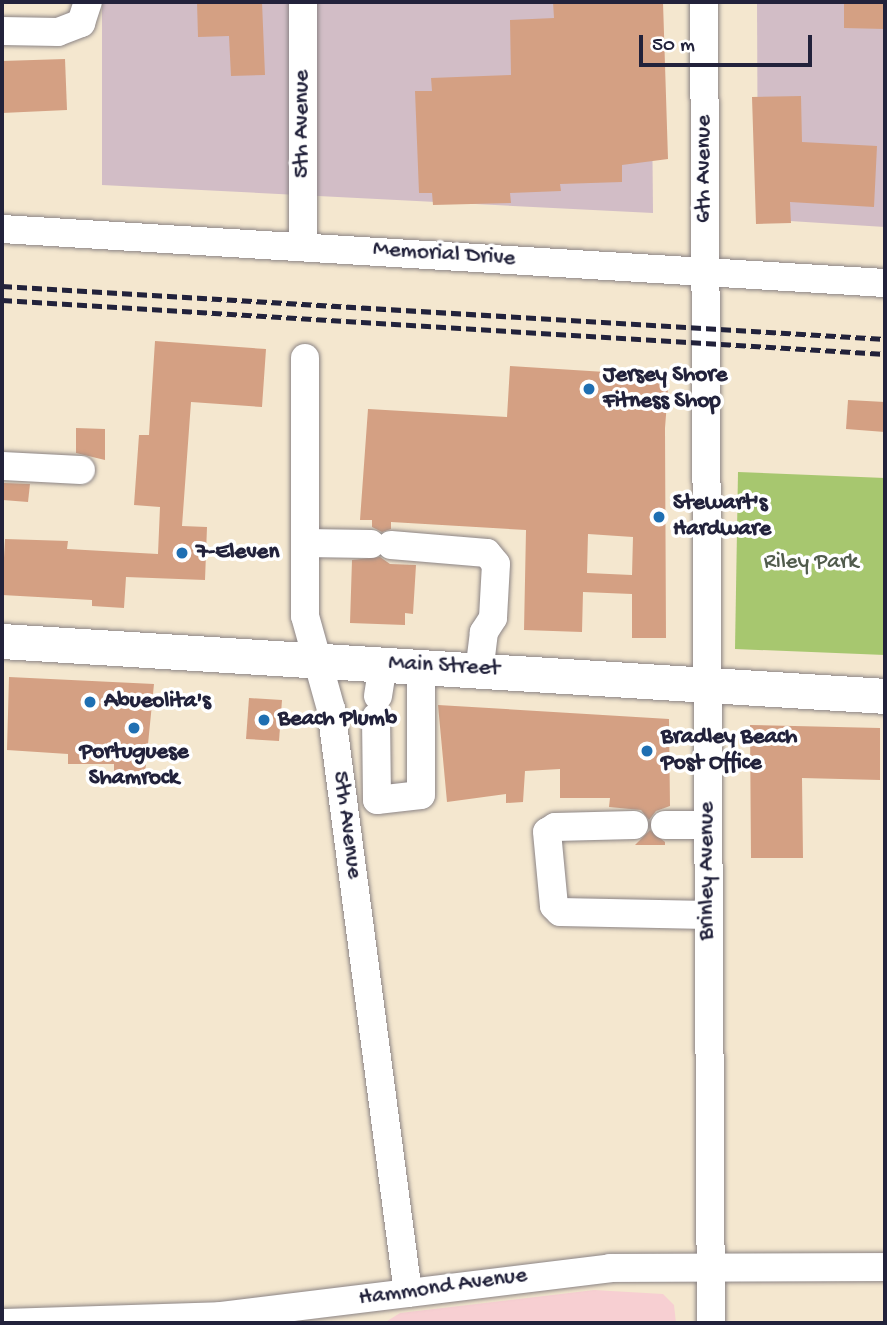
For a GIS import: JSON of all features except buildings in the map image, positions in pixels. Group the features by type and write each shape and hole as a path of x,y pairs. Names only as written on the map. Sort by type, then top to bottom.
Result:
{"main road":[{"name":"Main Street","path":"2,640 317,660 379,692 421,666 885,696"}],"street":[{"path":"2,31 58,32 81,23 88,2"},
{"name":"5th Avenue","path":"303,2 303,246"},
{"name":"6th Avenue","path":"704,2 706,335"},
{"name":"Memorial Drive","path":"2,229 885,284"},
{"name":"Brinley Avenue","path":"706,335 711,1323"},
{"name":"5th Avenue","path":"305,358 305,616 331,709 408,1293"},
{"path":"2,466 81,470"},
{"path":"305,542 487,553 496,564 493,618 484,632 479,670"},
{"path":"379,692 377,800 421,795 421,666"},
{"path":"634,825 555,827 547,832 554,906 560,912 708,915"},
{"path":"665,825 708,825"},
{"name":"Hammond Avenue","path":"2,1323 308,1315 408,1293 610,1268 885,1267"}],"shaded area":[{"path":"102,2 651,2 653,213 102,185"},
{"path":"757,2 885,2 885,227 758,219"},
{"path":"594,1290 663,1294 674,1305 676,1323 384,1323 400,1313"}],"green space":[{"name":"Riley Park","path":"738,472 885,478 885,655 735,649"}],"railway":[{"path":"2,286 885,339"},
{"path":"2,300 885,354"}],"place":[{"name":"Jersey Shore Fitness Shop","path":"589,389"},
{"name":"Stewart's Hardware","path":"659,517"},
{"name":"7-Eleven","path":"182,553"},
{"name":"Abueolita's","path":"90,702"},
{"name":"Beach Plumb","path":"264,720"},
{"name":"Portuguese Shamrock","path":"134,728"},
{"name":"Bradley Beach Post Office","path":"647,751"}]}
